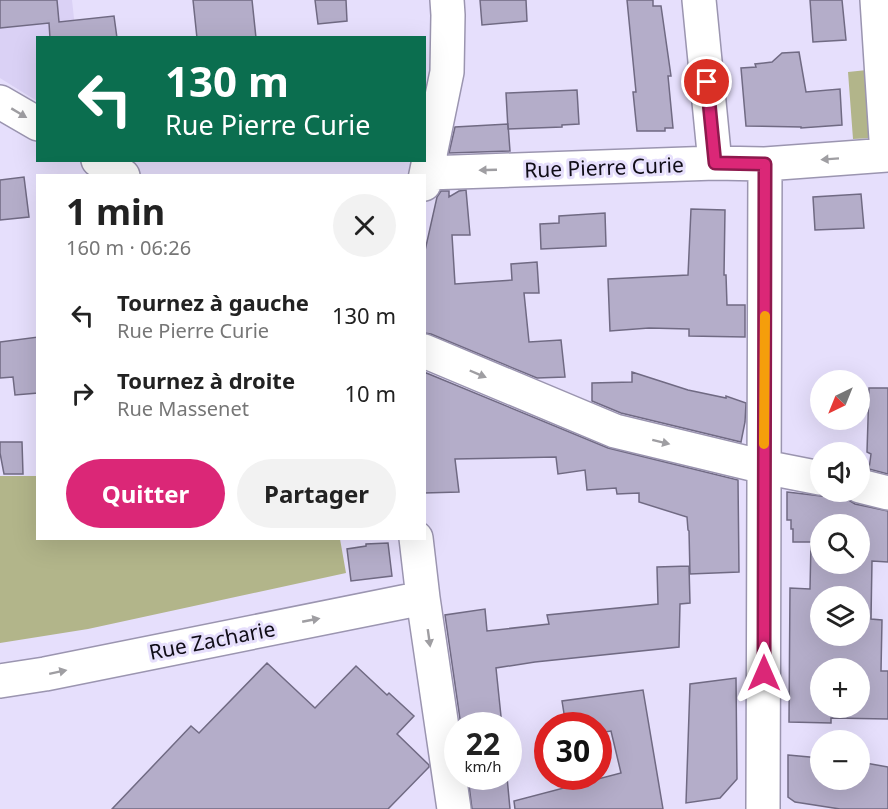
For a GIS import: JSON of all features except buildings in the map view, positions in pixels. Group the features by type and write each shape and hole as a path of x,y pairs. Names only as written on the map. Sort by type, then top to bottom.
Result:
{"street":[{"path":"426,178 447,72 447,0"},
{"path":"699,0 715,163"},
{"path":"877,0 888,155"},
{"path":"0,102 36,123"},
{"name":"Rue Pierre Curie","path":"426,178 715,163 765,164 888,155"},
{"path":"101,162 120,174"},
{"path":"763,809 765,164"},
{"path":"426,352 615,431 810,476"},
{"path":"870,488 888,493"},
{"path":"416,540 454,809"},
{"name":"Rue Zacharie","path":"0,681 423,598"}],"shaded area":[{"path":"0,0 72,0 76,36 36,36 36,100 0,78"}],"green space":[{"path":"867,70 872,138 853,139 848,72"},
{"path":"0,476 36,476 36,540 340,540 346,573 88,629 0,643"}],"slow traffic":[{"path":"764,444 765,316"}],"route":[{"path":"707,82 715,163 765,164 764,673"}]}
